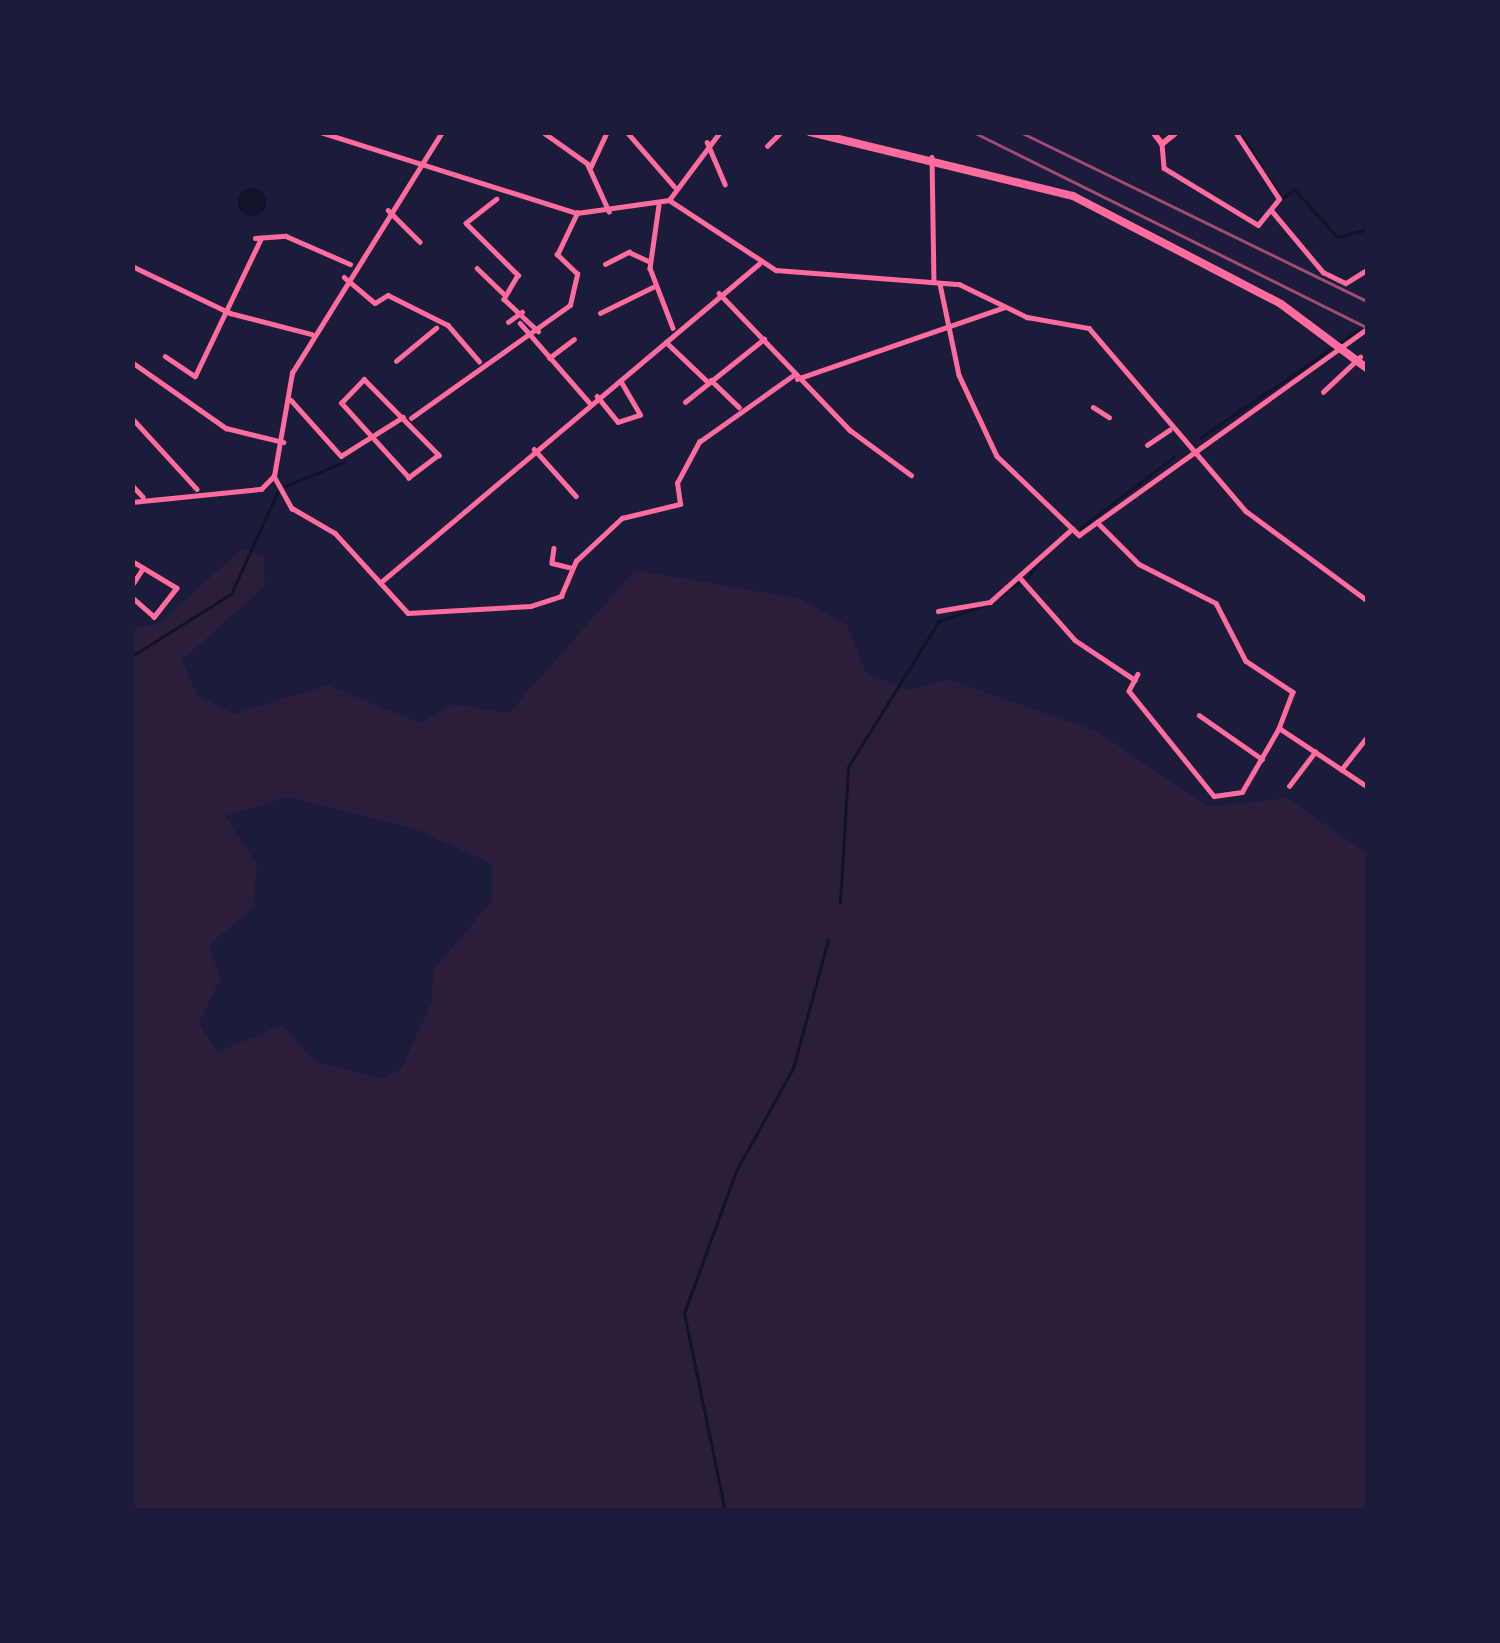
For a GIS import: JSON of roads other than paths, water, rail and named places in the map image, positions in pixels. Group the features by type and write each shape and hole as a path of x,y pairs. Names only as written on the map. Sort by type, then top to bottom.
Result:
{"highway":[{"path":"810,132 932,157 1073,196 1281,304 1368,369"}],"street":[{"path":"320,132 418,156 499,197 577,213 669,200 674,186 720,132"},
{"path":"132,502 198,491 261,489 274,476 311,334 418,156 442,132"},
{"path":"543,132 588,165 609,211"},
{"path":"588,165 608,132"},
{"path":"627,132 674,186"},
{"path":"767,146 781,132"},
{"path":"1153,132 1162,144 1164,168 1258,225 1279,200 1235,132"},
{"path":"1162,144 1177,132"},
{"path":"707,142 724,184"},
{"path":"932,157 937,282 997,456 1072,529"},
{"path":"499,197 466,223 518,275 504,293"},
{"path":"669,200 760,264 825,281 937,282 1101,336 1169,430 1274,539 1368,601"},
{"path":"658,205 653,287 673,328"},
{"path":"388,210 420,242"},
{"path":"1272,211 1324,272 1346,283 1368,269"},
{"path":"577,213 557,254 577,274"},
{"path":"165,356 195,376 230,314 258,238 286,236 350,264"},
{"path":"605,264 629,252 651,263"},
{"path":"378,585 589,402 666,342 673,328 760,264"},
{"path":"132,266 230,314 311,334"},
{"path":"291,400 341,456 408,417 480,362 538,331 570,304 582,267"},
{"path":"477,268 538,331"},
{"path":"344,277 436,328"},
{"path":"600,313 653,287"},
{"path":"719,293 796,376 911,475"},
{"path":"274,476 292,508 335,533 378,585 415,615 500,610 553,601 572,568 622,518 680,504 677,483 699,442 739,407 796,376 1005,307"},
{"path":"508,322 522,311"},
{"path":"520,322 589,402"},
{"path":"396,361 436,328 448,325 480,362"},
{"path":"938,611 980,606 1021,578 1072,529 1097,522 1368,328"},
{"path":"549,358 574,339"},
{"path":"685,402 764,339"},
{"path":"666,342 739,407"},
{"path":"1323,392 1358,358"},
{"path":"132,362 226,428 285,442"},
{"path":"364,379 408,417 439,455 409,478 375,439 341,403 364,379"},
{"path":"597,396 618,422 640,415 619,379"},
{"path":"1093,407 1109,417"},
{"path":"132,418 198,491"},
{"path":"1147,445 1169,430"},
{"path":"534,449 576,496"},
{"path":"132,485 143,497"},
{"path":"1021,578 1075,640 1137,677 1129,691 1214,796 1242,792 1280,728 1293,692 1246,662 1216,603 1139,564 1097,522"},
{"path":"554,548 552,563 572,568"},
{"path":"132,561 177,588 154,617 132,598"},
{"path":"132,585 142,568"},
{"path":"1199,715 1262,759"},
{"path":"1280,728 1368,787"},
{"path":"1341,770 1366,737"},
{"path":"1289,786 1315,752"}],"waterway":[{"path":"1241,135 1262,167"},
{"path":"1269,178 1279,193"},
{"path":"1283,198 1294,189 1337,237 1368,229"},
{"path":"1340,343 1368,323"},
{"path":"1201,437 1332,348"},
{"path":"1080,528 1174,457"},
{"path":"285,486 344,462"},
{"path":"132,656 231,594 279,488"},
{"path":"1028,577 1041,559"},
{"path":"1000,596 1018,583"},
{"path":"840,903 848,767 939,621 993,602"},
{"path":"725,1511 684,1313 736,1171 793,1068 828,940"}],"railway":[{"path":"973,132 1368,328"},
{"path":"1020,132 1368,302"}]}
